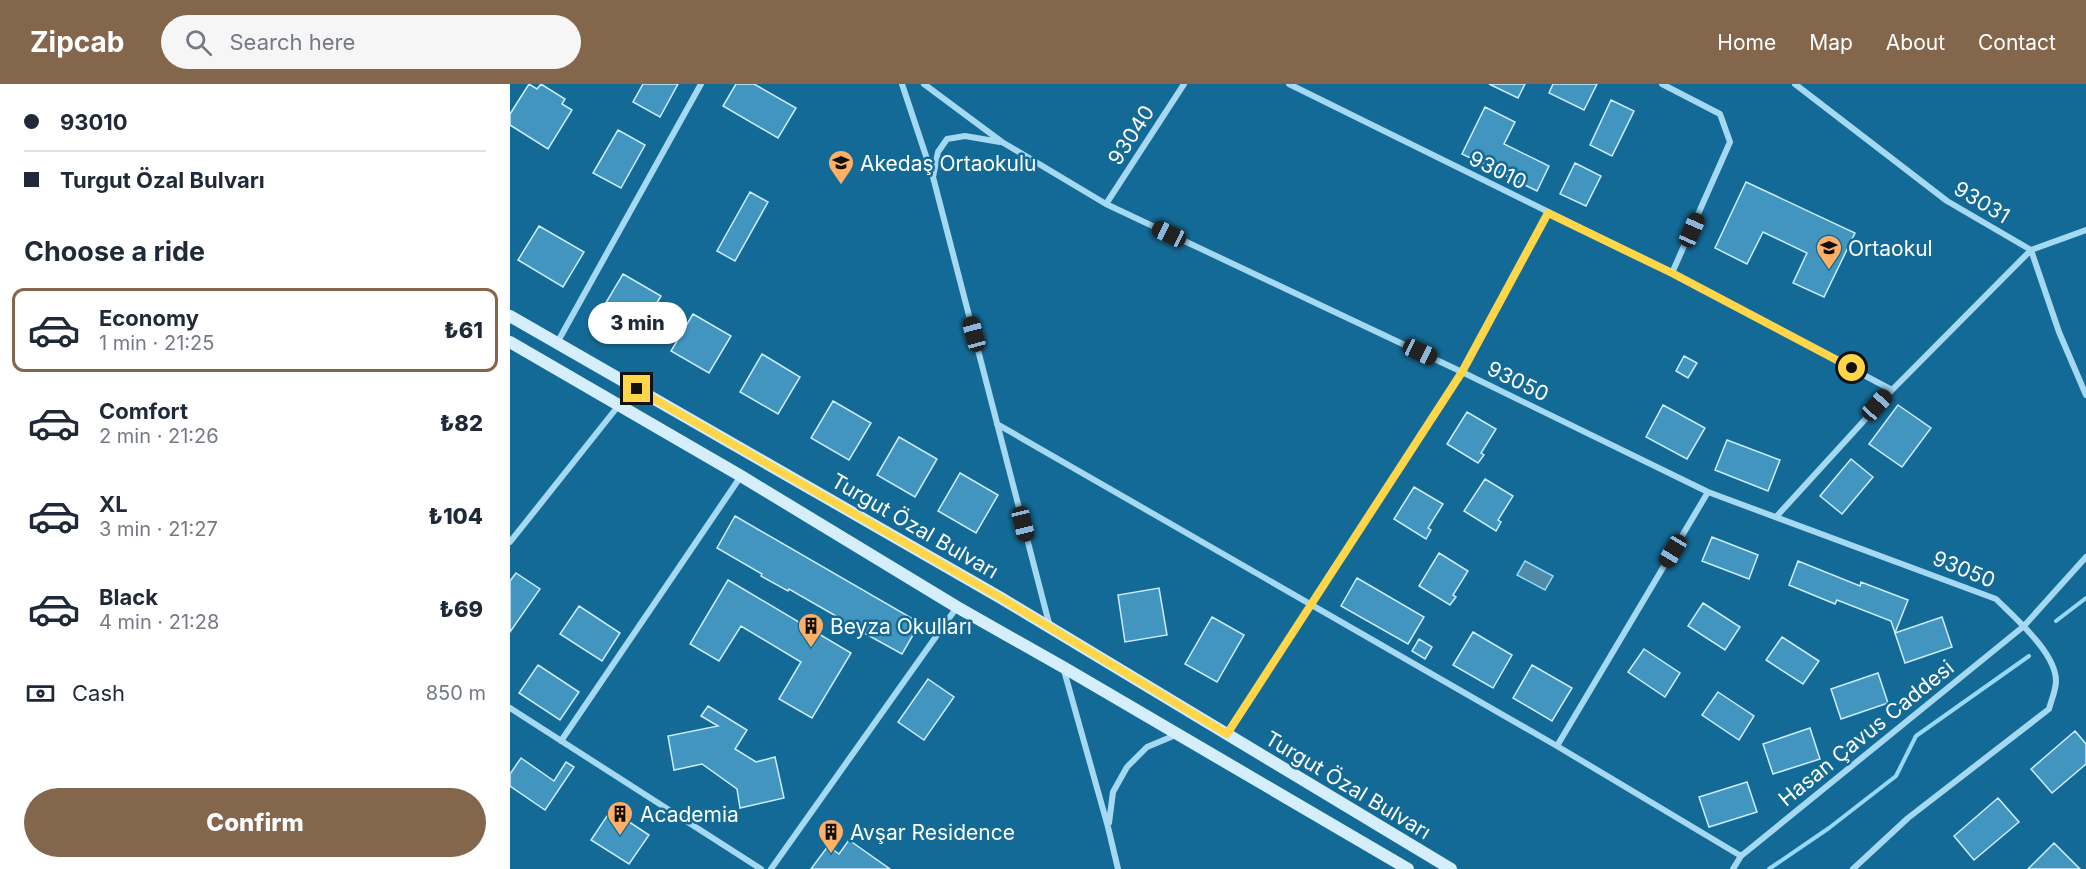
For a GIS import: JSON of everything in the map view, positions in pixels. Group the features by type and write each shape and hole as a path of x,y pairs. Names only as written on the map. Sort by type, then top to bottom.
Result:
{"main road":[{"name":"Turgut Özal Bulvarı","path":"510,316 991,592 1450,869"},
{"name":"Turgut Özal Bulvarı","path":"510,342 741,476 957,607 1408,869"}],"street":[{"path":"556,344 701,84"},
{"path":"902,84 933,177 1051,629"},
{"name":"93050","path":"924,84 1002,142 1106,204 1462,372 1708,492 1996,599 2024,626 2047,653 2056,681 2049,709 1908,818 1853,869"},
{"name":"93040","path":"1106,204 1184,84"},
{"name":"93010","path":"1288,84 1672,273 1892,390"},
{"path":"1662,84 1720,114 1730,142 1672,273"},
{"name":"93031","path":"1795,84 1947,201 2031,250"},
{"path":"933,177 938,152 947,139 965,136 1002,142"},
{"path":"1227,734 1462,372 1548,213"},
{"path":"1776,517 1892,390 2031,250 2086,230"},
{"path":"2031,250 2059,332 2086,395"},
{"path":"510,542 620,405"},
{"path":"997,424 1742,855"},
{"path":"561,741 741,476"},
{"path":"1557,746 1708,492"},
{"path":"2024,626 2086,557"},
{"path":"771,869 957,607"},
{"name":"Hasan Çavus Caddesi","path":"1733,869 1742,855 2024,626"},
{"path":"1063,667 1118,869"},
{"path":"510,708 761,869"},
{"path":"1108,827 1113,792 1127,767 1146,747 1178,734"}],"water":[{"path":"1525,561 1553,576 1545,590 1517,575"}],"building":[{"path":"529,84 537,89 541,84 565,99 562,104 572,110 548,149 510,125 510,114"},
{"path":"643,84 678,84 660,117 633,102"},
{"path":"736,84 754,84 796,108 778,138 723,106"},
{"path":"1489,84 1525,84 1518,98"},
{"path":"1553,84 1597,84 1584,110 1549,93"},
{"path":"1611,100 1634,111 1612,156 1590,145"},
{"path":"1485,107 1515,122 1504,144 1549,166 1537,191 1462,154"},
{"path":"618,130 645,145 621,188 593,173"},
{"path":"1575,163 1601,176 1586,206 1560,194"},
{"path":"1746,182 1855,233 1824,297 1793,283 1807,253 1763,232 1747,264 1715,248"},
{"path":"750,192 768,202 735,261 717,251"},
{"path":"539,226 584,252 563,287 518,260"},
{"path":"623,274 661,296 639,333 601,311"},
{"path":"693,314 731,336 709,373 671,351"},
{"path":"762,354 800,377 778,414 740,392"},
{"path":"1684,356 1697,363 1688,378 1676,371"},
{"path":"833,401 871,423 849,460 811,438"},
{"path":"1663,405 1705,428 1687,459 1646,437"},
{"path":"1898,405 1931,428 1902,467 1869,444"},
{"path":"1467,412 1496,429 1481,453 1484,455 1478,463 1447,444"},
{"path":"899,437 937,459 915,497 877,475"},
{"path":"1727,440 1780,460 1768,491 1715,470"},
{"path":"1851,459 1873,477 1842,514 1820,496"},
{"path":"960,473 998,495 976,533 938,511"},
{"path":"1485,479 1513,496 1498,520 1501,522 1496,531 1464,511"},
{"path":"1414,487 1443,504 1428,528 1431,530 1426,539 1394,519"},
{"path":"735,516 920,623 902,654 789,589 788,591 761,576 762,574 717,548"},
{"path":"1712,537 1758,555 1749,579 1702,561"},
{"path":"1439,553 1468,571 1453,595 1456,597 1450,605 1419,586"},
{"path":"1798,561 1860,586 1861,582 1908,600 1895,633 1891,621 1837,600 1835,604 1789,585"},
{"path":"516,573 540,589 510,632 510,581"},
{"path":"1357,578 1424,617 1408,644 1341,606"},
{"name":"Beyza Okulları","path":"728,580 851,653 812,718 779,699 801,662 741,626 719,661 690,644"},
{"path":"1159,588 1167,635 1125,642 1118,595"},
{"path":"1703,603 1740,627 1725,650 1688,626"},
{"path":"579,606 620,633 602,661 560,634"},
{"path":"1212,617 1244,635 1217,682 1185,664"},
{"path":"1942,617 1952,647 1905,663 1895,633"},
{"path":"1473,632 1512,655 1493,688 1453,665"},
{"path":"1782,637 1819,661 1803,684 1766,660"},
{"path":"1419,639 1432,647 1425,659 1412,651"},
{"path":"1644,649 1680,673 1665,697 1628,672"},
{"path":"538,665 579,692 560,720 519,693"},
{"path":"1532,665 1572,688 1552,721 1513,698"},
{"path":"1878,673 1888,703 1841,719 1831,689"},
{"path":"928,679 954,697 924,740 898,722"},
{"path":"1718,692 1754,716 1739,740 1702,715"},
{"path":"708,706 747,730 735,749 756,762 775,757 784,798 740,808 737,789 702,764 674,770 668,736 718,726 701,716"},
{"path":"1810,728 1820,759 1773,774 1763,744"},
{"path":"2075,731 2086,744 2086,764 2052,793 2031,769"},
{"path":"521,758 554,781 566,762 574,767 545,810 510,786 510,774"},
{"path":"1747,782 1757,812 1709,827 1699,797"},
{"path":"1998,798 2019,822 1974,860 1954,836"},
{"name":"Academia","path":"611,810 649,835 629,864 591,840"},
{"path":"849,840 890,869 811,869 828,846 839,854"},
{"path":"2054,843 2080,869 2028,869"}],"waterway":[{"path":"2056,621 2086,598"},
{"path":"1769,869 1829,828 1896,776 1916,736 2029,656"}],"place":[{"name":"Akedaş Ortaokulu","path":"841,186"},
{"name":"Ortaokul","path":"1829,271"},
{"name":"Beyza Okulları","path":"811,649"},
{"name":"Academia","path":"620,837"},
{"name":"Avşar Residence","path":"831,855"}],"route":[{"path":"637,389 1001,598 1227,734 1462,372 1548,213 1672,273 1852,368"}]}
